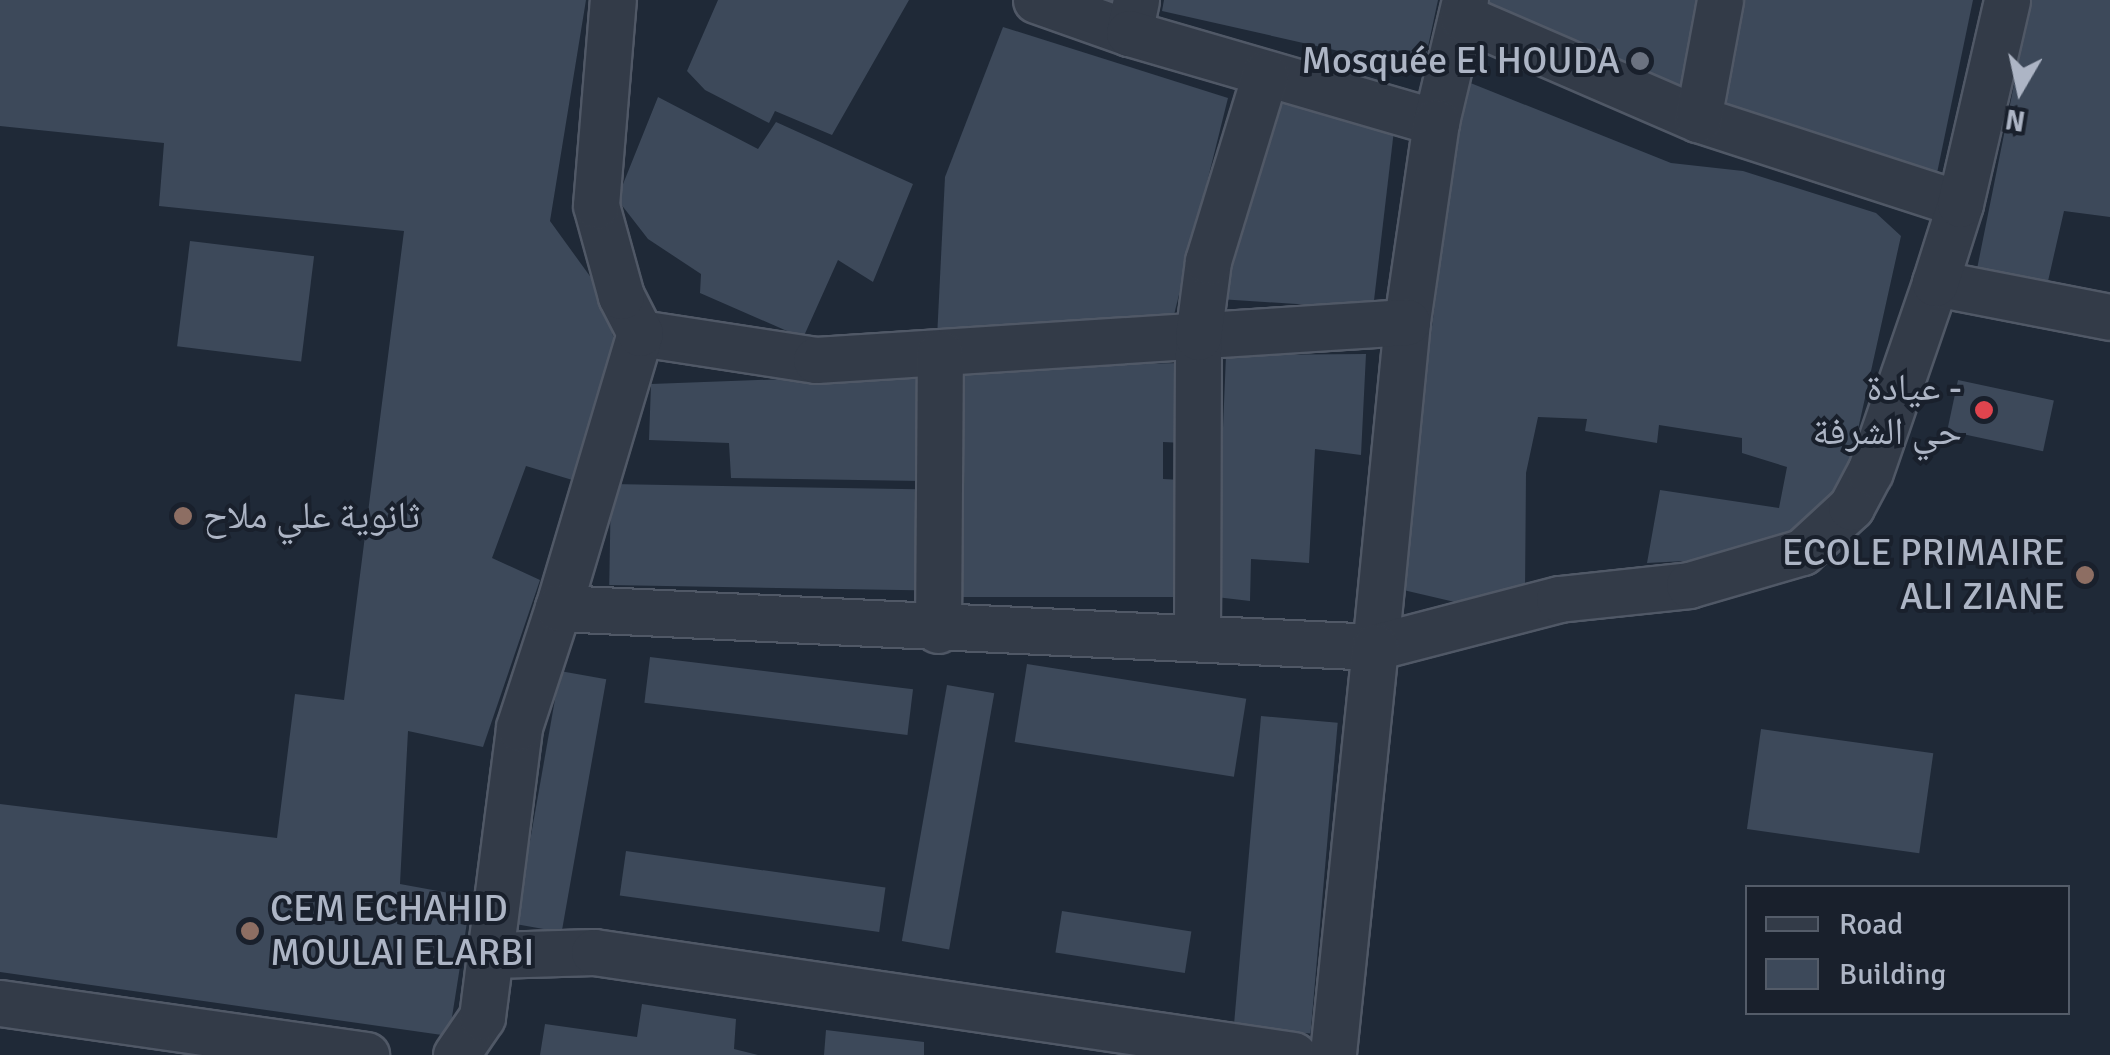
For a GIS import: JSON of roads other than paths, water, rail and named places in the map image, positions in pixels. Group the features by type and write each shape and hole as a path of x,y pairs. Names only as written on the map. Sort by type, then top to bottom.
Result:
{"street":[{"path":"456,1055 482,1017 520,727 640,333 622,296 596,204 613,0"},
{"path":"1036,0 1132,16 1265,75 1436,122"},
{"path":"1698,119 1720,0"},
{"path":"558,608 938,630 1375,647 1559,599 1688,585 1802,552 1851,507 1870,472 1960,204 2007,0"},
{"path":"1333,1055 1407,322 1436,122 1464,8 1698,119 1960,204"},
{"path":"1197,638 1198,337 1208,261 1265,75"},
{"path":"1936,283 2110,316"},
{"path":"640,333 816,360 1407,322"},
{"path":"938,630 940,353"},
{"path":"493,954 594,952 1293,1055"},
{"path":"0,1003 366,1055"}],"place":[{"name":"Mosquée El HOUDA","path":"1640,61"},
{"name":"عيادة - حي الشرفة","path":"1984,410"},
{"name":"ثانوية علي ملاح","path":"183,516"},
{"name":"ECOLE PRIMAIRE ALI ZIANE","path":"2085,575"},
{"name":"CEM ECHAHID MOULAI ELARBI","path":"250,931"}]}
